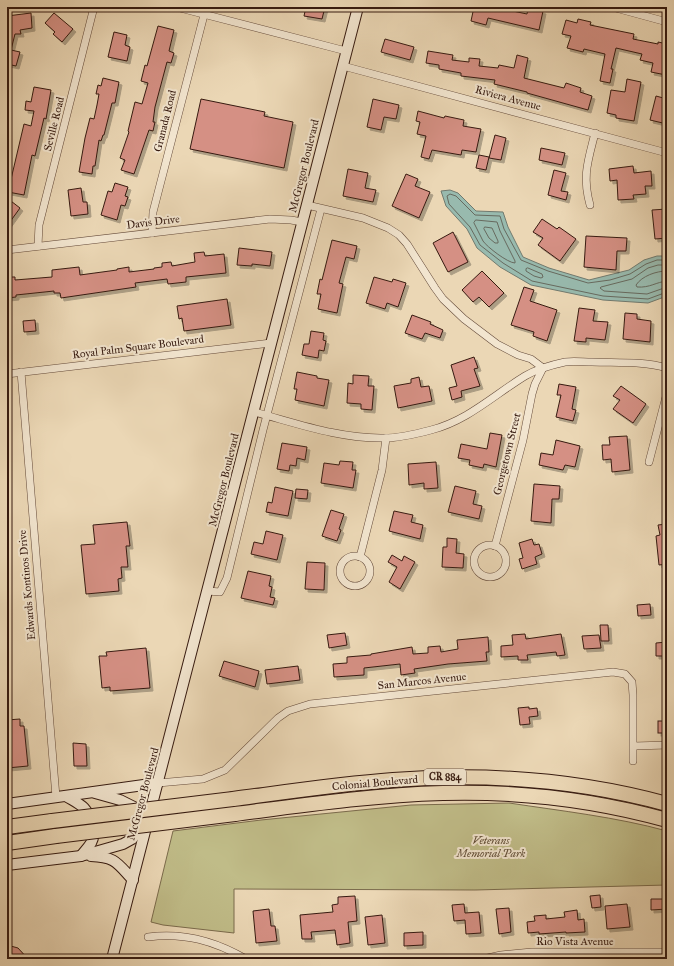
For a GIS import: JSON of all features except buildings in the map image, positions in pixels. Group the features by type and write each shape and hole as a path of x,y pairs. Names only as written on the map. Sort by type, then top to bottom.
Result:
{"highway":[{"name":"Colonial Boulevard","path":"7,827 393,780 442,777 482,777 560,783 600,789 662,802"},
{"name":"Colonial Boulevard","path":"7,843 372,798 444,793 495,794 557,799 613,807 661,818"}],"main road":[{"name":"McGregor Boulevard","path":"112,959 358,7"},
{"path":"7,804 158,783"},
{"path":"81,856 123,844 132,839 149,818 136,808 120,800 92,792"},
{"path":"61,796 83,807 90,816 94,833 91,843 81,856"},
{"path":"7,865 81,856 103,856 114,860 133,880"}],"street":[{"name":"Seville Road","path":"38,246 39,225 94,7"},
{"path":"176,7 346,52"},
{"path":"612,7 667,22"},
{"name":"Granada Road","path":"152,233 153,212 204,14"},
{"name":"Riviera Avenue","path":"343,66 667,153"},
{"path":"590,205 586,192 585,179 586,166 595,133"},
{"path":"307,205 376,223 394,231 408,244 439,294 464,319 497,344 518,355 530,359 543,368"},
{"path":"208,591 220,592 227,578 267,416 321,209"},
{"name":"Davis Drive","path":"7,250 270,219 302,222"},
{"name":"Royal Palm Square Boulevard","path":"7,374 271,343"},
{"path":"254,412 340,434 386,438 420,433 443,427 465,416 526,376 543,368 566,362 628,363 658,365 667,368"},
{"name":"Georgetown Street","path":"495,546 523,440 532,394 543,368"},
{"name":"Edwards Kontinos Drive","path":"21,372 61,796"},
{"path":"649,462 667,393"},
{"path":"360,557 382,470 386,438"},
{"path":"488,545 495,546 506,556 505,567 494,576 484,575 479,572 476,566 476,555 483,547 488,545"},
{"path":"354,556 360,557 369,565 369,577 361,585 351,586 342,579 340,567 349,558 354,556"},
{"name":"San Marcos Avenue","path":"158,783 203,779 225,770 278,718 288,711 310,704 613,672 625,674 632,682 633,761"},
{"path":"634,746 667,745"},
{"path":"148,937 179,935 199,938 230,950 246,959"},
{"name":"Rio Vista Avenue","path":"483,959 501,955 532,952 667,952"}],"green space":[{"name":"Veterans Memorial Park","path":"509,803 609,818 667,831 667,885 475,890 234,889 234,933 163,925 151,922 173,831 261,820 411,805"}],"water":[{"path":"450,190 458,193 476,211 503,212 508,227 523,257 549,268 589,280 629,270 644,260 657,256 667,256 667,296 648,303 603,300 531,285 500,267 477,248 467,229 446,206 441,191"}]}
